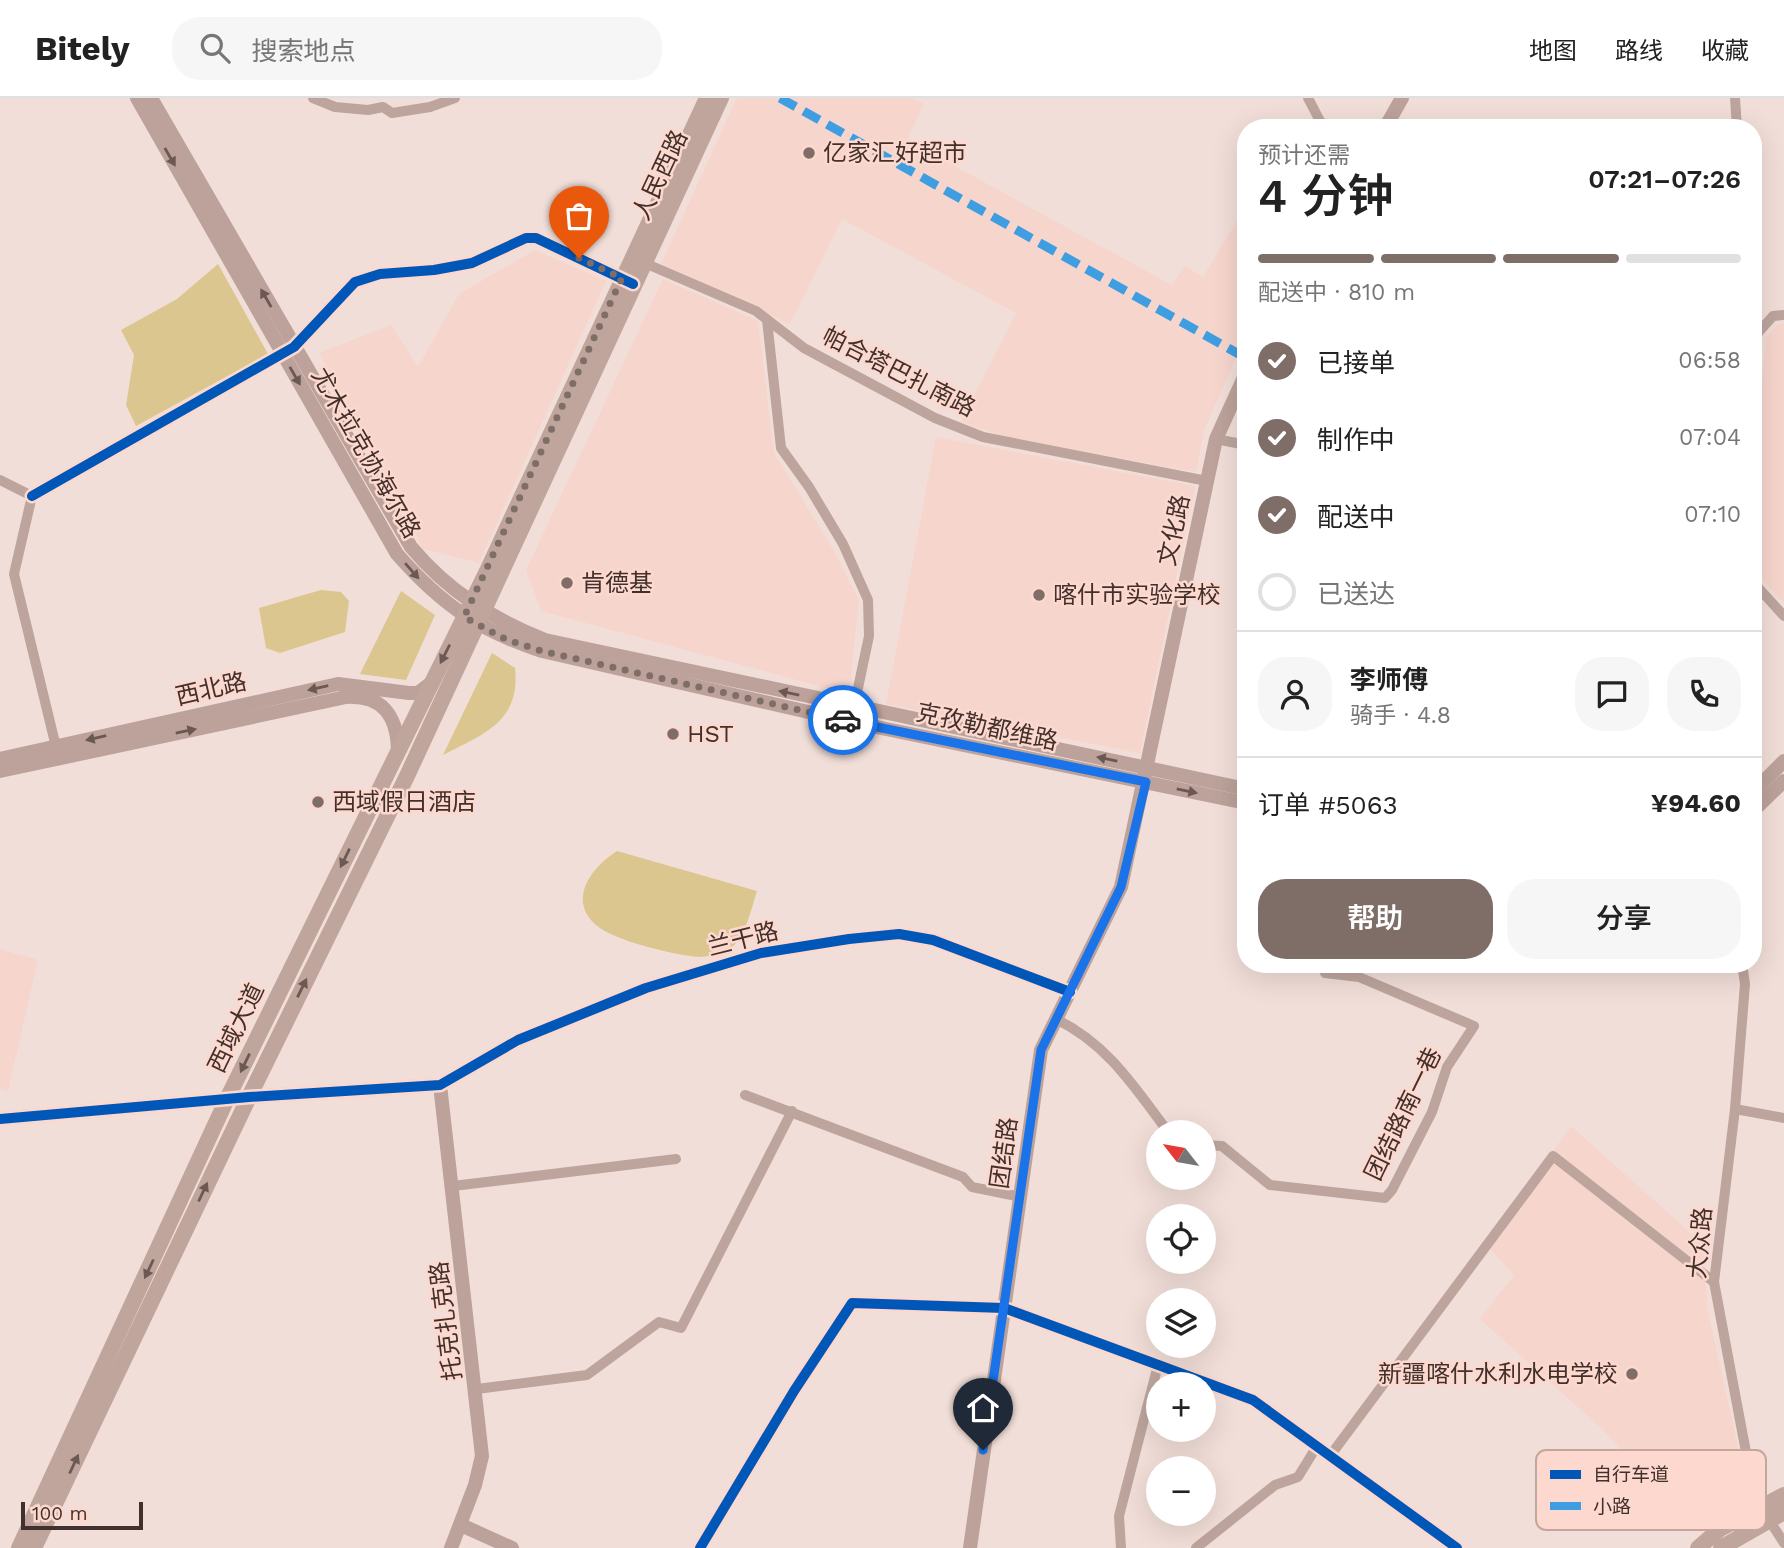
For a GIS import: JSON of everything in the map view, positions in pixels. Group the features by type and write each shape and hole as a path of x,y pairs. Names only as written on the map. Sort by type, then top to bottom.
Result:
{"main road":[{"name":"尤木拉克协海尔路","path":"137,98 411,547 435,576 474,614"},
{"name":"尤木拉克协海尔路","path":"152,98 289,351"},
{"name":"人民西路","path":"638,260 707,98"},
{"name":"人民西路","path":"494,574 638,260 721,98"},
{"path":"1390,119 1402,98"},
{"name":"文化路","path":"1146,782 1216,439 1237,393"},
{"name":"西域大道","path":"34,1548 494,574"},
{"name":"西域大道","path":"19,1548 227,1099 431,683 474,614"},
{"name":"克孜勒都维路","path":"474,614 545,639 1237,787"},
{"name":"克孜勒都维路","path":"474,614 507,640 542,651 852,722 1237,801"},
{"name":"西北路","path":"0,771 58,752 338,684 418,693 431,683"},
{"name":"西北路","path":"0,759 58,752 358,696 385,707 398,732 398,750"},
{"path":"1762,782 1784,761"},
{"path":"1762,802 1784,781"},
{"name":"团结路","path":"971,1548 1041,1050 1121,887 1146,782"},
{"path":"0,1119 249,1097 440,1084"},
{"name":"托克扎克路","path":"440,1084 477,1389 482,1456 451,1548"},
{"path":"1766,1511 1784,1495"},
{"path":"1766,1513 1784,1512"},
{"path":"461,1524 512,1548"},
{"path":"1698,1548 1719,1530"},
{"path":"1721,1548 1743,1530"}],"street":[{"path":"313,98 335,107 383,103 392,113 430,107 455,98"},
{"path":"1308,98 1319,119"},
{"path":"1735,98 1736,119"},
{"path":"58,752 13,574 32,496 289,351 355,282 380,274 434,270 472,263 526,238 536,238 628,281"},
{"name":"帕合塔巴扎南路","path":"638,260 756,311 804,348 825,360 935,418 984,438 1207,481"},
{"path":"1762,326 1773,316 1784,315"},
{"path":"767,320 781,448 809,486 843,544 868,600 869,636 854,707"},
{"path":"1216,439 1237,443"},
{"path":"0,480 32,496"},
{"path":"1762,592 1784,616"},
{"name":"兰干路","path":"440,1084 519,1040 646,988 761,953 849,939 899,934 933,940 1070,992"},
{"name":"团结路南一巷","path":"1216,1146 1222,1146 1270,1185 1385,1198 1392,1190 1432,1112 1447,1067 1474,1026 1359,976 1325,973"},
{"name":"大众路","path":"1743,973 1745,984 1735,1109 1714,1282 1746,1450"},
{"path":"1056,1019 1084,1033 1116,1063 1159,1120"},
{"path":"745,1096 792,1111 963,1177 972,1187 1021,1197"},
{"path":"1735,1109 1784,1118"},
{"path":"477,1389 587,1374 659,1322 681,1328 792,1111"},
{"path":"1330,1456 1553,1156 1714,1282"},
{"path":"453,1186 676,1159"},
{"path":"700,1548 794,1391 852,1303 1004,1308 1253,1400 1457,1548"},
{"path":"1121,1548 1119,1516 1158,1364"},
{"path":"1196,1548 1275,1485 1298,1477 1317,1446"},
{"name":"大众路","path":"1766,1516 1784,1543"}],"shaded area":[{"path":"737,98 912,98 924,104 907,140 1172,285 1185,266 1203,277 1237,221 1237,356 1204,430 1196,472 1008,438 961,422 1016,313 842,219 790,324 661,264"},
{"path":"535,250 606,281 479,563 423,549 319,353 391,325 418,367 459,294"},
{"path":"218,264 268,354 136,426 126,405 134,355 121,330 177,299"},
{"path":"663,279 758,321 774,453 834,551 859,600 849,694 541,611 526,570"},
{"path":"1784,323 1784,603 1762,580 1762,382 1766,338 1777,325"},
{"name":"喀什市实验学校","path":"936,437 1195,486 1140,753 886,704"},
{"path":"321,590 341,592 349,601 345,632 280,653 266,648 259,608"},
{"path":"401,591 435,615 406,680 360,674"},
{"path":"492,653 515,668 512,701 496,724 443,755"},
{"path":"617,851 757,891 747,922 736,944 715,954 688,956 630,942 596,925 588,915 583,894 586,884 599,866"},
{"path":"0,949 38,960 8,1091 0,1089"},
{"name":"新疆喀什水利水电学校","path":"1571,1126 1704,1245 1707,1307 1739,1450 1622,1450 1480,1319 1514,1275 1486,1244"}],"marked path":[{"path":"780,98 1237,353"}],"cycle path":[{"path":"32,496 294,347 355,282 380,274 434,270 472,263 526,238 536,238 633,284"},
{"path":"0,1119 249,1097 440,1085 518,1040 646,988 761,953 849,939 899,934 933,940 1070,992"},
{"path":"700,1548 794,1391 852,1303 1004,1308 1253,1400 1457,1548"}],"way so far":[{"path":"579,258 622,278 464,617 507,640 542,651 843,720"}],"place":[{"name":"亿家汇好超市","path":"809,153"},
{"name":"肯德基","path":"567,583"},
{"name":"喀什市实验学校","path":"1039,595"},
{"name":"HST","path":"673,734"},
{"name":"西域假日酒店","path":"318,802"},
{"name":"新疆喀什水利水电学校","path":"1632,1374"}],"route":[{"path":"843,720 1146,782 1121,887 1041,1050 983,1450"}]}
